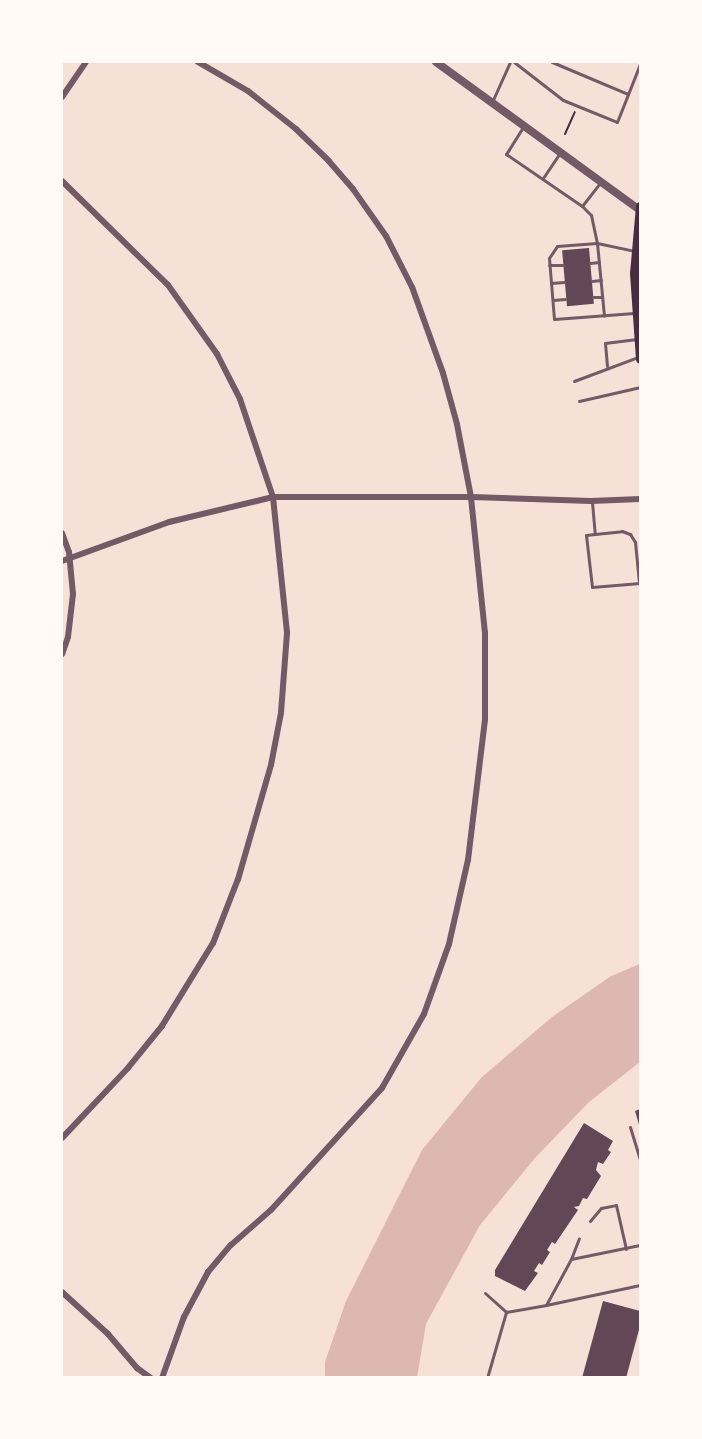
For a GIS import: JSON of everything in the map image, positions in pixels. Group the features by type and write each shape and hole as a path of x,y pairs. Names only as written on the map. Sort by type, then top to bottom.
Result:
{"main road":[{"path":"640,208 634,251 640,357"}],"street":[{"path":"62,97 86,62"},
{"path":"162,1377 184,1317 208,1272 231,1245 271,1210 382,1088 408,1046 436,984 449,944 468,860 484,719 485,633 471,497 457,424 443,373 412,287 386,236 353,189 296,129 232,79 198,62"},
{"path":"436,62 560,153 640,208"},
{"path":"62,181 140,256 191,316 217,354 240,399 273,497 287,633 286,674 272,765 238,879 213,944 162,1026 129,1068 62,1138"},
{"path":"62,561 70,560 169,522 273,497 471,497 591,501 640,499"},
{"path":"62,533 70,560 72,613 68,637 62,654"},
{"path":"62,1292 108,1334 137,1368 151,1377"}],"lane":[{"path":"492,104 512,62 563,100 617,122 640,64"},
{"path":"552,62 628,94"},
{"path":"524,127 506,154 543,178 591,215 597,243 604,315"},
{"path":"543,178 560,153"},
{"path":"582,206 601,182"},
{"path":"634,251 597,243 557,246 549,258 549,265 554,319 636,313"},
{"path":"590,263 599,262"},
{"path":"549,265 563,264"},
{"path":"592,281 601,280"},
{"path":"551,283 564,282"},
{"path":"593,297 602,297"},
{"path":"553,300 565,299"},
{"path":"607,366 605,343 639,339"},
{"path":"574,381 607,366 640,357"},
{"path":"579,401 640,387"},
{"path":"591,501 595,534"},
{"path":"622,531 630,534 635,542 640,583 592,587 586,535 622,531"},
{"path":"630,1127 640,1160"},
{"path":"590,1221 601,1208 615,1205 626,1249"},
{"path":"546,1305 571,1259 579,1238"},
{"path":"571,1259 640,1245"},
{"path":"507,1312 640,1285"},
{"path":"485,1293 507,1312"},
{"path":"487,1377 507,1312"}],"path":[{"path":"565,134 577,106"}],"shaded area":[{"path":"640,964 640,1062 589,1102 535,1158 480,1225 426,1324 417,1377 325,1377 325,1362 346,1301 422,1150 481,1078 552,1017 611,976"}],"building":[{"path":"589,248 594,304 567,306 562,250"},
{"path":"640,1109 640,1128 635,1111"},
{"path":"584,1123 613,1141 608,1150 611,1152 603,1164 598,1162 596,1170 601,1176 587,1199 583,1198 579,1206 574,1207 578,1210 555,1244 552,1242 547,1250 550,1252 542,1265 539,1263 534,1271 538,1273 525,1291 495,1276 495,1270"},
{"path":"603,1301 640,1311 640,1326 626,1378 582,1378"}]}
